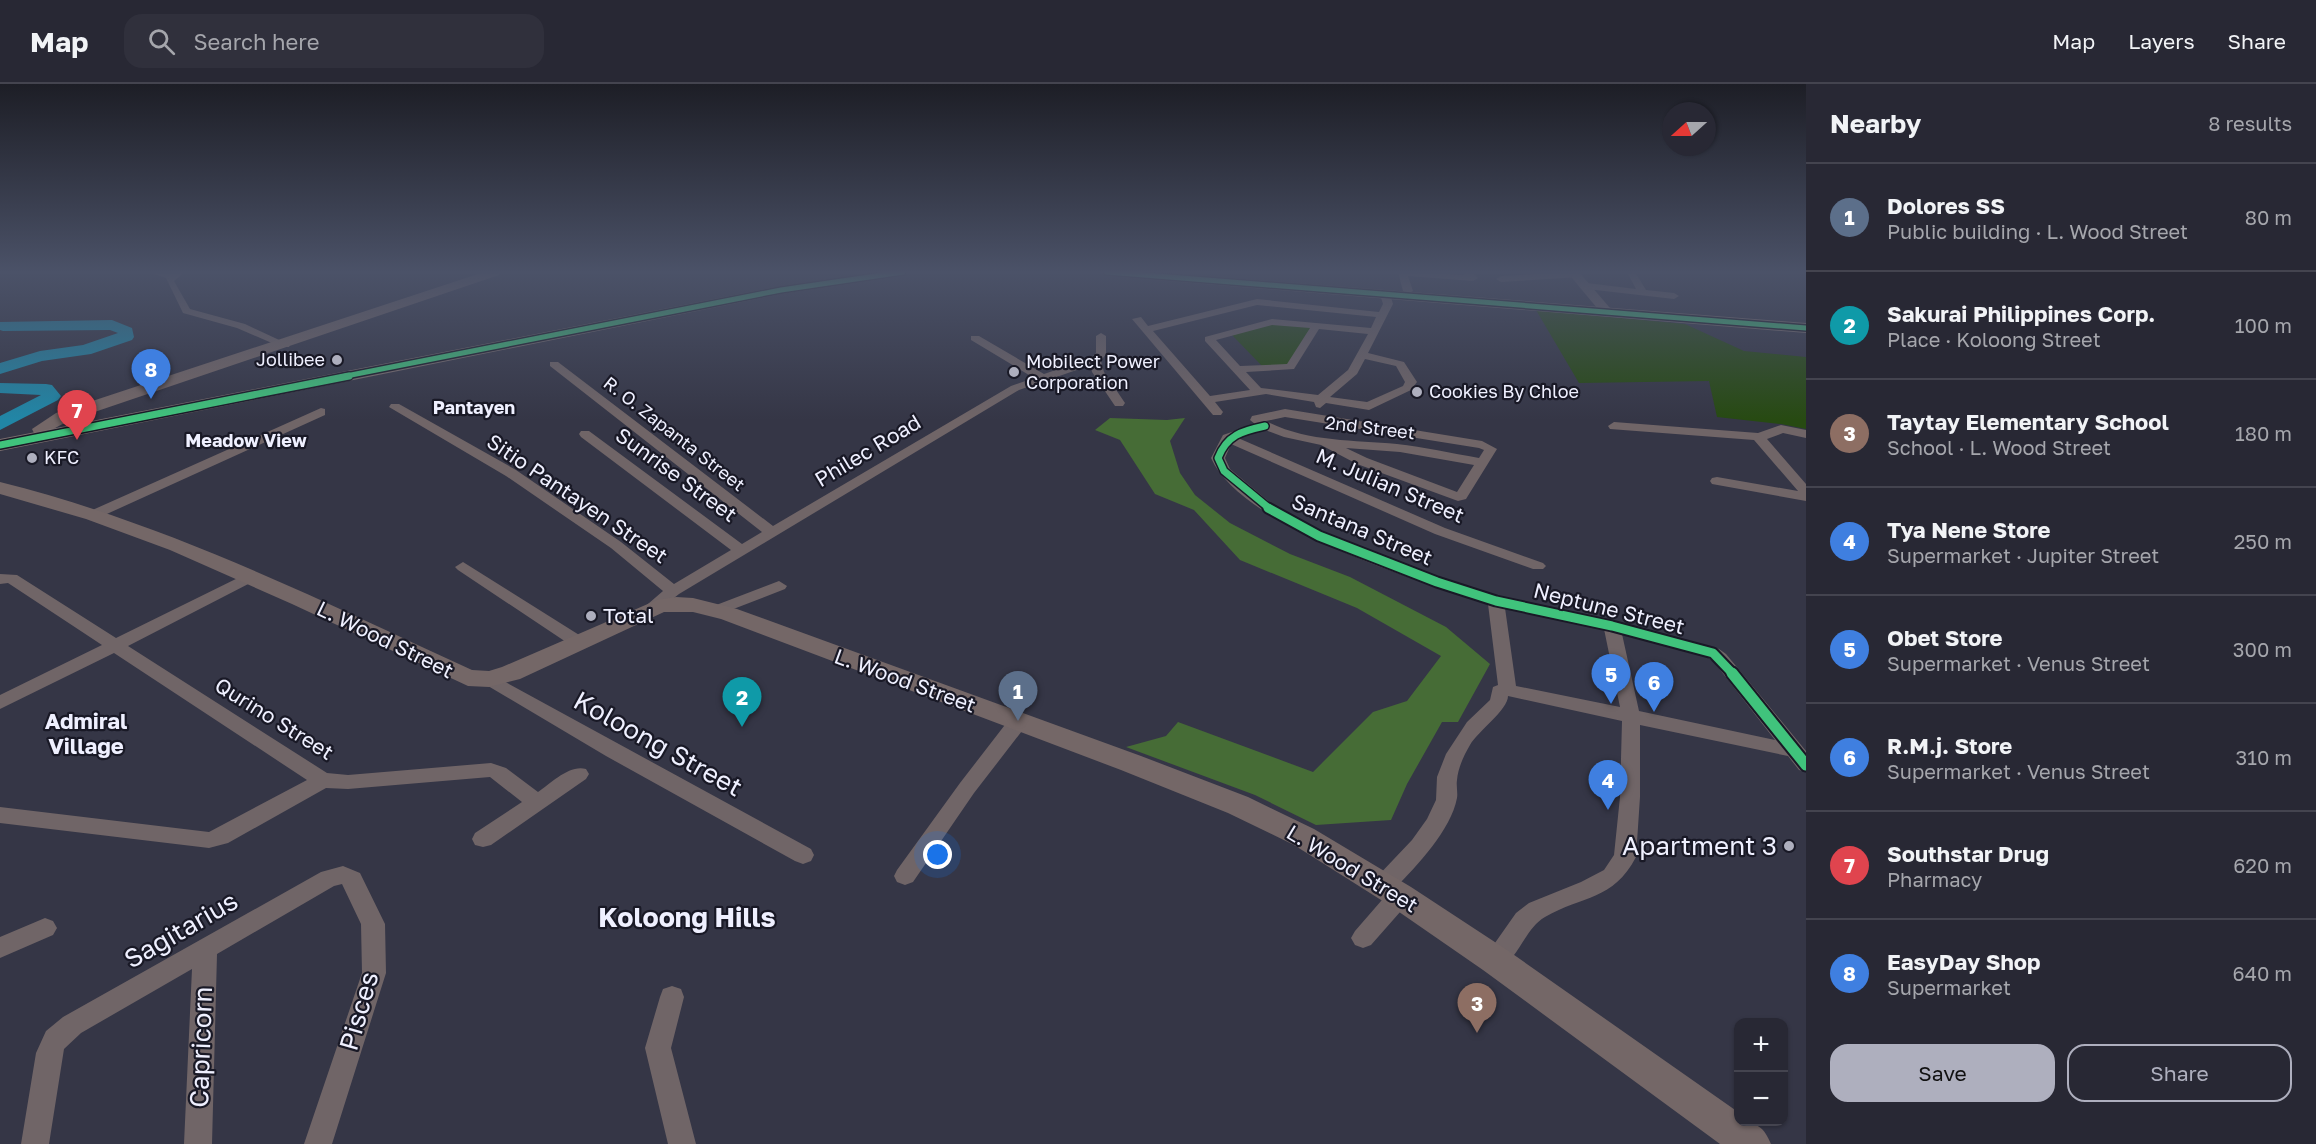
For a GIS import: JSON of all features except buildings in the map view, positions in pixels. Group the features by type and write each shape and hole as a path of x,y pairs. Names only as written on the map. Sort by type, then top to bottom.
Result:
{"main road":[{"path":"75,422 90,412 347,321"},
{"path":"0,445 609,321"},
{"path":"1736,321 1806,328"},
{"path":"0,437 496,344"},
{"path":"40,429 62,417 281,345"},
{"name":"L. Wood Street","path":"0,488 93,515 177,546 250,577 468,678 489,679 521,669 649,610 682,603 717,610 1131,763 1238,805 1304,837 1391,888 1752,1144"}],"street":[{"path":"224,321 241,326 281,345"},
{"path":"1139,321 1217,412"},
{"path":"1147,329 1178,321"},
{"path":"1320,403 1353,372 1378,321"},
{"path":"1258,392 1209,339 1272,322 1373,331"},
{"path":"1237,369 1290,367 1317,325"},
{"path":"1101,336 1101,354 1095,360 1098,372 1119,403"},
{"path":"975,338 1041,377"},
{"path":"1207,400 1258,392 1274,392 1320,403 1369,406 1407,388 1410,382 1400,364 1362,355"},
{"name":"Philec Road","path":"649,610 673,591 1015,388 1095,360"},
{"name":"R. O. Zapanta Street","path":"554,364 772,532"},
{"name":"Sitio Pantayen Street","path":"395,407 511,473 616,545 673,591"},
{"path":"93,515 321,412"},
{"path":"1227,438 1285,413 1482,445 1491,449 1461,496 1455,496 1362,461 1325,442"},
{"name":"2nd Street","path":"1261,422 1282,432 1325,442 1404,449 1483,463"},
{"path":"1614,426 1758,437 1770,435 1781,429 1806,434"},
{"name":"Sunrise Street","path":"585,434 742,550"},
{"path":"1758,437 1806,492"},
{"name":"M. Julian Street","path":"1227,438 1440,531 1538,566"},
{"name":"Santana Street","path":"1227,438 1222,444 1218,458 1224,471 1268,508 1319,536 1437,582 1496,601"},
{"path":"1717,481 1806,497"},
{"path":"463,567 578,642"},
{"path":"0,703 250,577"},
{"name":"Qurino Street","path":"6,578 117,644 323,780 348,782 491,770 500,772 537,802"},
{"path":"717,610 779,586"},
{"path":"1496,601 1508,690"},
{"name":"Neptune Street","path":"1496,601 1612,626 1713,654 1720,658 1800,758"},
{"path":"1494,960 1524,920 1537,910 1589,889 1612,876 1625,857 1630,797 1631,717 1612,626"},
{"name":"Koloong Street","path":"489,679 603,746 803,855"},
{"path":"1363,938 1391,888 1426,838 1447,798 1446,780 1465,735 1476,721 1499,702 1499,691 1508,690 1631,717 1800,758"},
{"path":"905,876 967,788 1018,722"},
{"path":"483,839 579,774"},
{"path":"0,814 209,840 220,837 323,780"},
{"name":"Sagitarius","path":"35,1144 49,1053 55,1040 72,1025 328,878 343,875 352,879"},
{"name":"Pisces","path":"318,1144 375,972 373,924 352,879"},
{"path":"0,948 45,928"},
{"name":"Capricorn","path":"198,1144 205,950"},
{"path":"672,997 658,1048 682,1144"}],"green space":[{"path":"1543,321 1658,321 1685,324 1744,351 1806,357 1806,429 1717,417 1709,381 1579,383"},
{"path":"1278,323 1314,327 1288,365 1263,367 1232,335"},
{"path":"1110,418 1167,420 1185,418 1170,441 1180,473 1195,495 1230,523 1290,554 1350,577 1446,627 1490,664 1458,722 1442,722 1407,784 1391,820 1316,825 1255,795 1126,747 1166,736 1178,722 1313,772 1373,712 1407,701 1441,656 1357,608 1240,560 1194,510 1155,494 1120,440 1095,430"}],"waterway":[{"path":"0,369 40,356 85,350 126,337 126,331 112,325 3,326"},
{"path":"0,388 46,389 52,396 0,424"}],"cycle path":[{"path":"0,445 622,321"},
{"path":"1724,321 1806,328"},
{"path":"1265,426 1242,431 1230,438 1221,449 1218,458 1224,471 1268,508 1319,536 1437,582 1496,601 1612,626 1713,653 1720,658 1806,765"}],"place":[{"name":"Jollibee","path":"337,360"},
{"name":"Mobilect Power Corporation","path":"1014,372"},
{"name":"Cookies By Chloe","path":"1417,392"},
{"name":"EasyDay Shop","path":"151,399"},
{"name":"Southstar Drug","path":"77,440"},
{"name":"KFC","path":"32,458"},
{"name":"Total","path":"591,616"},
{"name":"Obet Store","path":"1611,704"},
{"name":"R.M.j. Store","path":"1654,712"},
{"name":"Dolores SS","path":"1018,721"},
{"name":"Sakurai Philippines Corp.","path":"742,727"},
{"name":"Tya Nene Store","path":"1608,810"},
{"name":"Apartment 3","path":"1789,846"},
{"name":"Taytay Elementary School","path":"1477,1033"}],"district":[{"name":"Pantayen","path":"474,408"},
{"name":"Meadow View","path":"246,441"},
{"name":"Admiral Village","path":"86,734"},
{"name":"Koloong Hills","path":"687,918"}]}
